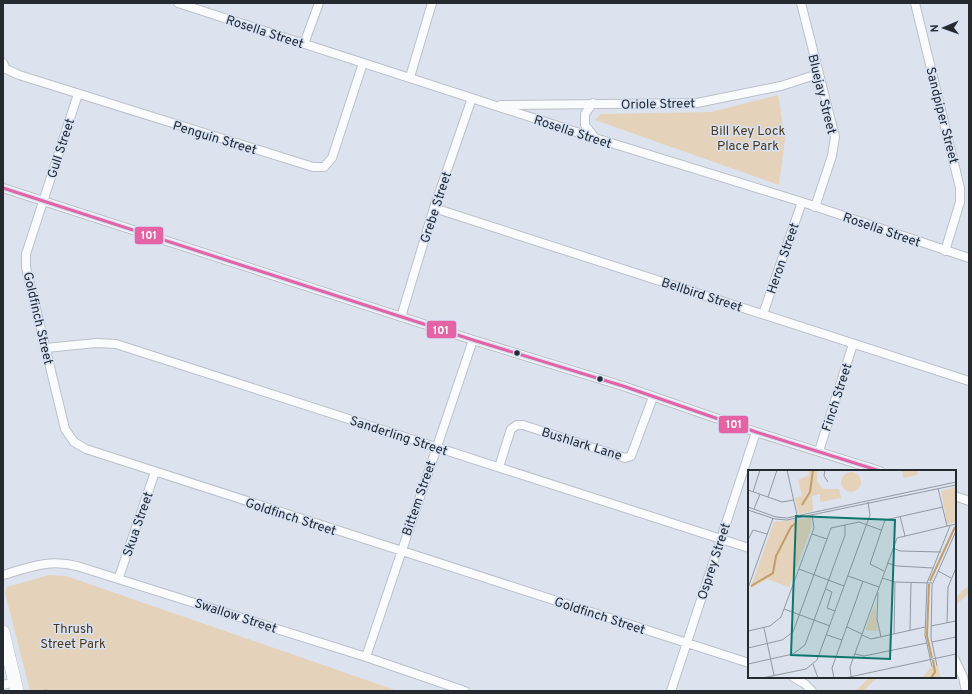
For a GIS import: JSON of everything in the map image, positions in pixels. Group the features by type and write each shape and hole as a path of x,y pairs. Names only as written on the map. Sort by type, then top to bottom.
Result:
{"main road":[{"path":"3,632 12,686"}],"street":[{"name":"Rosella Street","path":"178,3 200,6 304,44 595,138 802,202 969,258"},
{"path":"304,44 319,3"},
{"path":"410,77 432,3"},
{"name":"Bluejay Street","path":"801,3 835,137 832,156 815,207"},
{"name":"Sandpiper Street","path":"915,3 960,188 960,202 945,251"},
{"name":"Penguin Street","path":"3,63 6,69 20,75 78,94 299,163 313,167 324,167 332,158 362,62"},
{"name":"Oriole Street","path":"494,105 593,103 697,104 781,86 818,74"},
{"name":"Gull Street","path":"42,201 78,94"},
{"name":"Grebe Street","path":"401,317 434,208 472,98"},
{"path":"593,103 585,114 585,125 595,138"},
{"path":"3,188 877,470"},
{"name":"Goldfinch Street","path":"42,201 26,254 26,267 65,429 74,442 86,449 155,472 748,663"},
{"name":"Heron Street","path":"763,314 802,202"},
{"name":"Bellbird Street","path":"434,208 969,381"},
{"name":"Bittem Street","path":"366,657 400,551 473,340"},
{"name":"Sanderling Street","path":"46,348 96,343 116,344 499,466 748,548"},
{"name":"Finch Street","path":"819,451 853,344"},
{"name":"Bushlark Lane","path":"499,466 511,429 516,425 523,425 625,458 631,456 653,397"},
{"name":"Osprey Street","path":"671,691 756,432"},
{"name":"Skua Street","path":"119,577 155,472"},
{"path":"956,496 969,501"},
{"name":"Swallow Street","path":"3,575 45,564 61,562 119,577 366,657 465,691"},
{"path":"956,662 963,677 966,691"},
{"path":"795,678 805,684 812,691"}],"green space":[{"name":"Bill Key Lock Place Park","path":"778,95 785,138 779,185 595,120 601,114 711,112"},
{"name":"Thrush Street Park","path":"49,575 66,576 398,691 30,691 5,593 7,587"},
{"path":"969,585 969,593 956,605 956,597"},
{"path":"869,678 877,678 863,691 855,691"}],"transit line":[{"name":"101","path":"3,188 473,340 623,386 756,432 877,470"}]}
